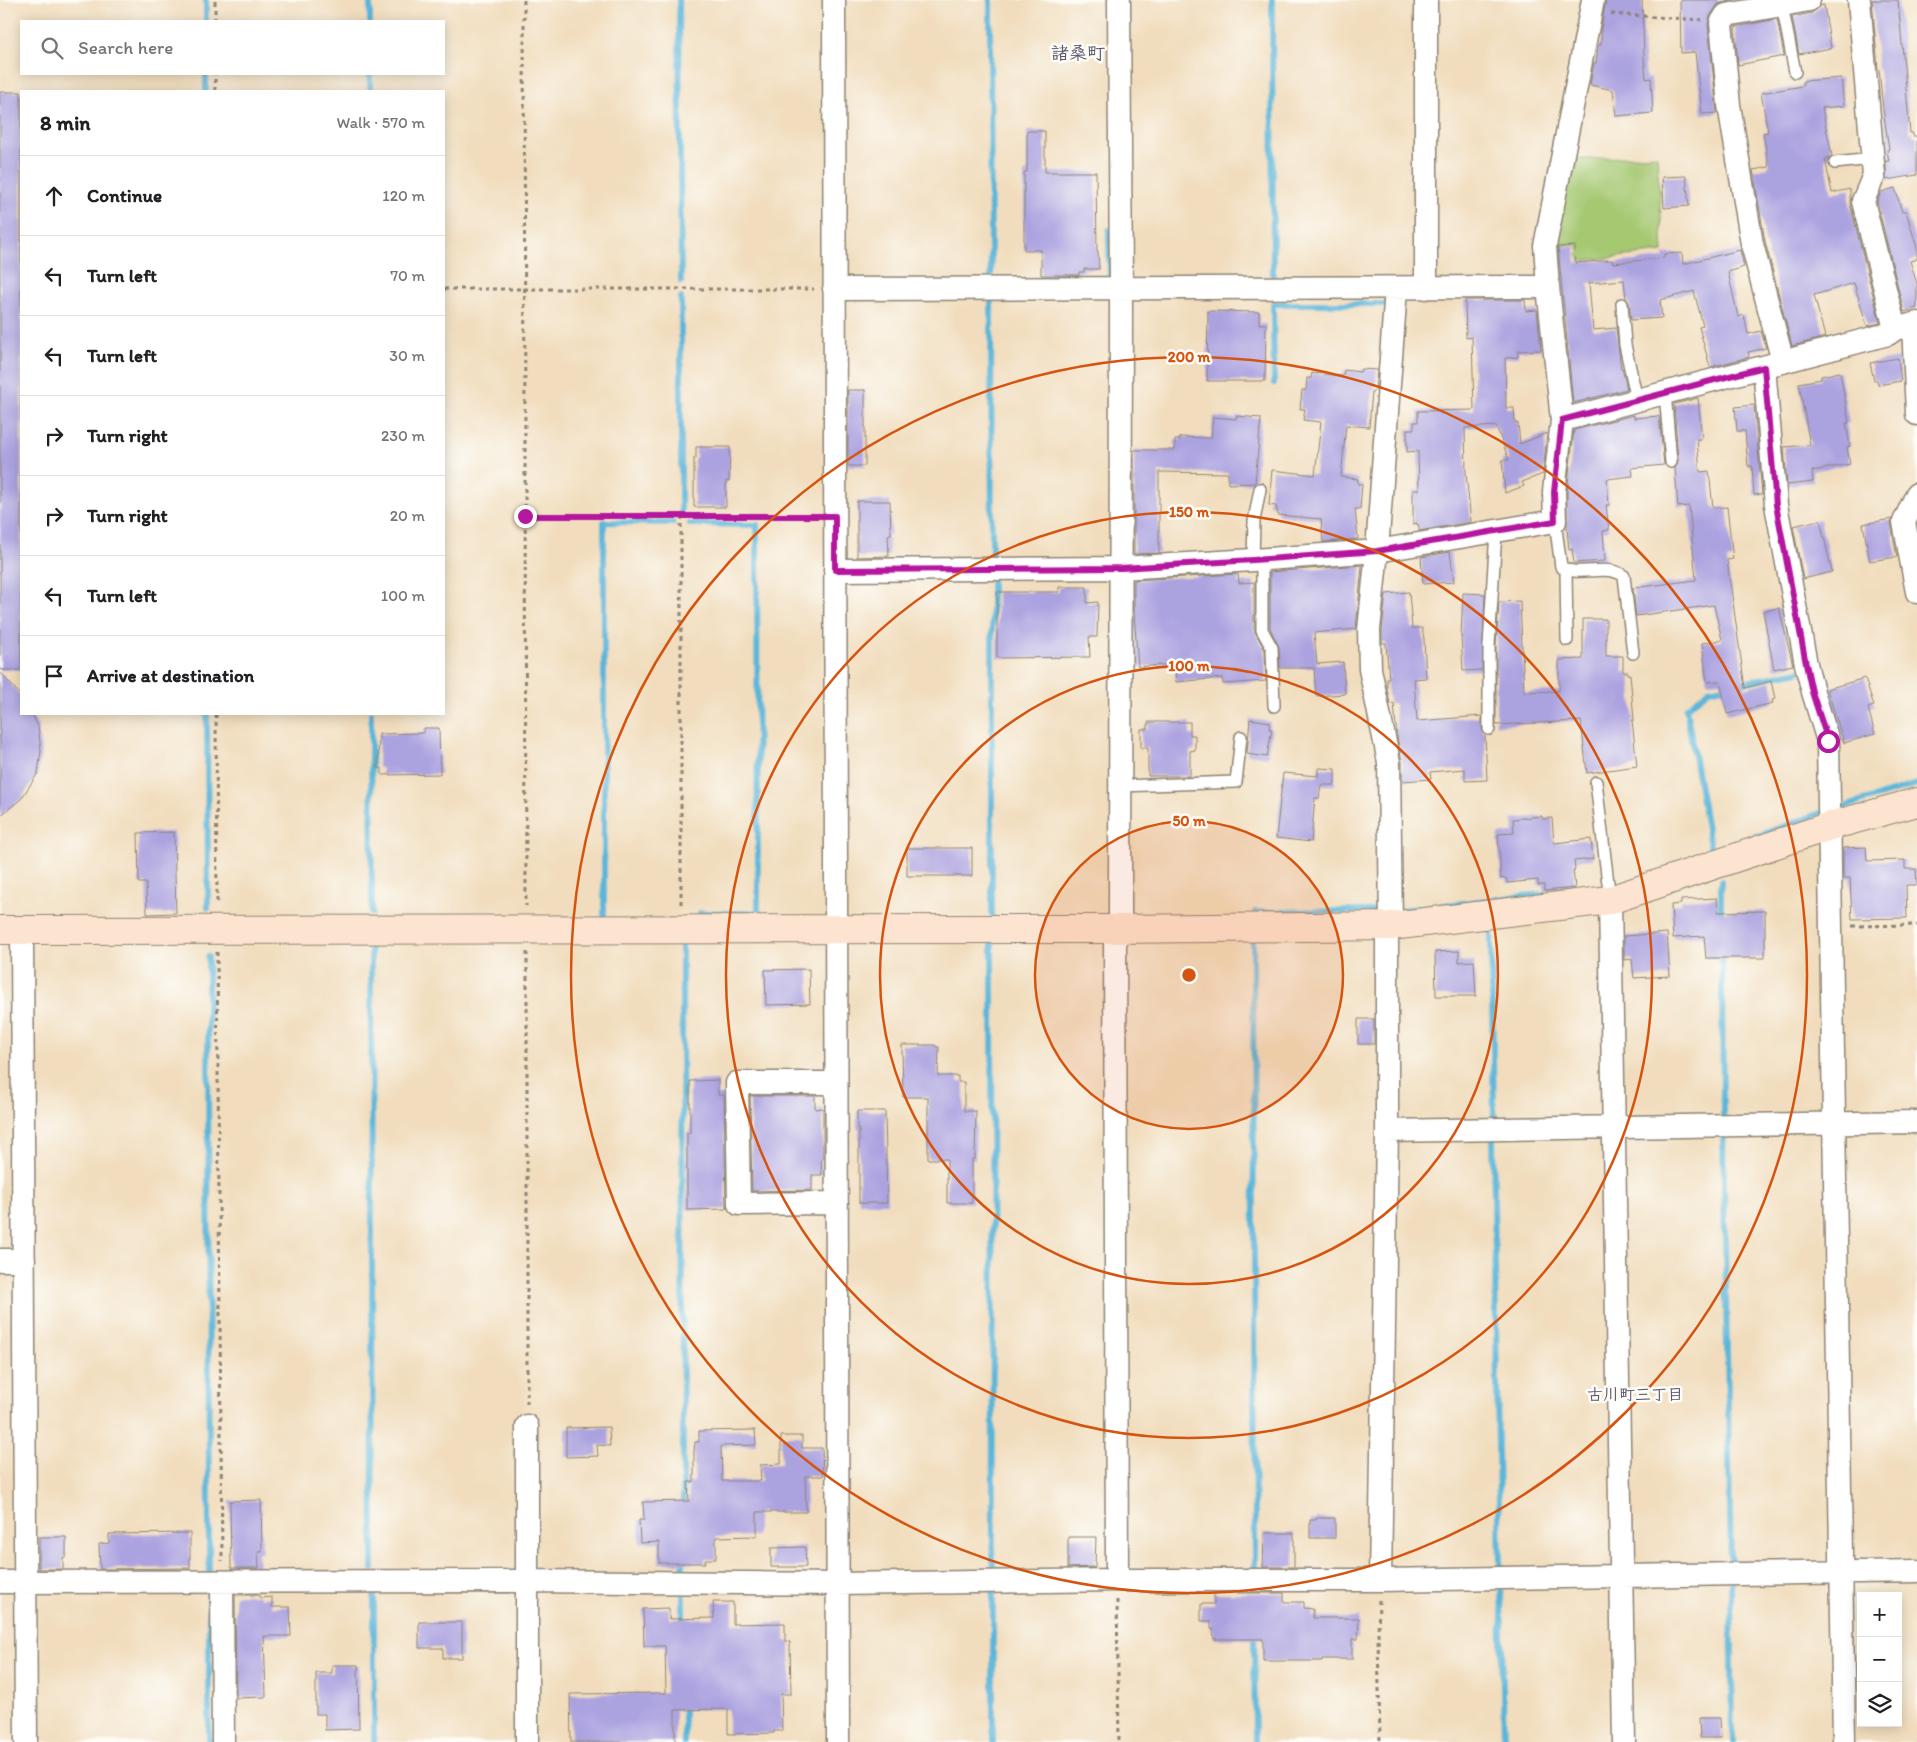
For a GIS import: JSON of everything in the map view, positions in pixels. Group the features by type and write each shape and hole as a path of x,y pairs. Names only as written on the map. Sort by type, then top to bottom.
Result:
{"street":[{"path":"834,0 838,1742"},
{"path":"1117,1580 1118,929 1121,568 1118,0"},
{"path":"1426,0 1426,288"},
{"path":"1809,0 1782,2 1726,16 1721,23 1729,105 1773,364 1776,505 1812,692 1828,741 1844,1742"},
{"path":"1859,0 1874,175 1863,201 1908,325 1917,414"},
{"path":"835,570 1121,568 1377,551 1555,521 1554,492 1562,420 1545,246 1592,6"},
{"path":"1380,1580 1387,1131 1389,762 1370,669 1369,630 1377,551 1396,288"},
{"path":"834,289 1548,288"},
{"path":"1562,420 1888,334 1908,325"},
{"path":"1914,504 1904,522 1917,592"},
{"path":"26,1742 24,1260 11,930 1118,929 1389,926 1610,900 1830,826 1917,802"},
{"path":"1610,900 1612,1126 1624,1742"},
{"path":"836,1082 737,1083 739,1204 837,1203"},
{"path":"1387,1131 1917,1122"},
{"path":"0,1260 24,1260"},
{"path":"527,1426 527,1742"},
{"path":"0,1582 528,1581 838,1584 1117,1580 1380,1580 1917,1571"},
{"path":"222,1582 223,1742"}],"lane":[{"path":"1782,2 1795,72"},
{"path":"1835,163 1872,158"},
{"path":"1622,304 1625,345 1637,400"},
{"path":"1665,393 1671,462"},
{"path":"1260,489 1254,521 1262,630 1272,648 1274,706"},
{"path":"1555,521 1561,567 1569,572 1617,571 1624,576 1633,652"},
{"path":"1489,729 1489,646 1496,531"},
{"path":"1566,570 1567,640"},
{"path":"1120,786 1236,782 1241,737"},
{"path":"1596,782 1610,900"}],"path":[{"path":"215,0 215,20"},
{"path":"524,0 527,1426"},
{"path":"1592,6 1722,21"},
{"path":"214,75 214,90"},
{"path":"445,289 834,289"},
{"path":"525,516 835,516"},
{"path":"681,516 681,929"},
{"path":"216,715 222,1582"},
{"path":"1831,926 1917,925"},
{"path":"1117,1580 1119,1742"},
{"path":"1380,1580 1378,1635 1380,1742"}],"green space":[{"path":"1657,155 1663,252 1579,261 1578,244 1551,246 1568,160"}],"building":[{"path":"1606,0 1642,0 1646,79 1651,78 1653,113 1616,116 1613,90 1590,85 1594,63 1596,63 1598,45 1601,45 1601,28"},
{"path":"1680,0 1735,0 1718,4 1710,16 1708,24 1717,113 1702,114 1695,52 1681,53"},
{"path":"1872,0 1898,0 1910,133 1913,133 1913,136 1917,136 1917,175 1886,180 1886,161 1889,161 1887,150 1889,149 1878,69"},
{"path":"1824,5 1831,48 1799,54 1792,17 1812,13"},
{"path":"1777,19 1784,56 1738,65 1735,27"},
{"path":"1841,78 1844,106 1822,108 1832,156 1825,159 1832,193 1850,189 1850,204 1880,323 1867,326 1854,283 1814,295 1825,337 1792,346 1765,241 1753,170 1769,167 1763,133 1768,132 1761,93 1803,86 1803,81"},
{"path":"0,92 20,92 20,670 0,670"},
{"path":"1027,131 1045,131 1045,172 1096,172 1099,269 1084,269 1084,272 1079,272 1079,275 1041,275 1041,250 1024,250 1024,172 1027,172"},
{"path":"1686,176 1689,206 1664,208 1662,177"},
{"path":"1895,188 1902,212 1906,211 1917,248 1917,259 1910,261 1917,284 1917,308 1904,312 1877,202 1881,192"},
{"path":"1575,246 1576,263 1612,260 1613,263 1664,258 1664,254 1682,253 1683,264 1740,250 1744,267 1728,272 1738,317 1744,315 1748,334 1761,331 1766,348 1748,352 1749,357 1710,367 1699,327 1703,326 1694,291 1660,300 1662,318 1631,320 1624,280 1589,283 1593,330 1616,328 1621,369 1627,389 1573,403 1558,247"},
{"path":"1465,300 1525,300 1526,311 1537,310 1541,350 1518,351 1518,357 1505,358 1506,408 1514,408 1520,444 1547,433 1543,474 1522,482 1524,486 1505,493 1502,460 1509,460 1496,426 1465,428 1466,473 1471,522 1419,531 1419,525 1417,523 1413,524 1413,490 1419,490 1418,451 1407,452 1407,429 1414,429 1414,422 1418,422 1418,411 1474,410 1472,337 1466,338"},
{"path":"1208,311 1259,312 1259,324 1266,324 1265,381 1207,381"},
{"path":"1898,358 1901,381 1878,385 1877,380 1874,380 1870,363"},
{"path":"1361,369 1377,370 1375,391 1372,391 1369,427 1346,425 1341,477 1358,479 1358,484 1362,484 1360,509 1355,509 1358,539 1323,542 1321,519 1278,515 1276,506 1269,505 1272,470 1315,475 1321,422 1303,420 1305,409 1300,409 1302,390 1306,390 1307,378 1311,378 1312,373 1343,376 1344,370 1360,372"},
{"path":"1840,372 1849,423 1846,423 1850,446 1847,447 1850,464 1812,471 1813,482 1787,485 1784,447 1810,445 1799,383 1821,379 1821,376"},
{"path":"848,390 865,390 865,466 848,466"},
{"path":"1698,398 1702,439 1697,439 1700,472 1709,471 1713,508 1727,507 1733,559 1727,560 1745,688 1771,681 1775,699 1772,700 1773,703 1727,714 1720,681 1707,682 1702,643 1722,640 1714,605 1636,616 1633,588 1696,580 1689,506 1678,507 1675,468 1678,461 1674,404"},
{"path":"1754,405 1762,494 1754,495 1752,466 1748,466 1745,431 1737,431 1735,407"},
{"path":"1634,415 1634,418 1659,416 1664,465 1632,468 1633,476 1607,479 1609,505 1606,505 1609,530 1603,531 1605,561 1574,563 1572,549 1569,550 1567,492 1574,430"},
{"path":"1236,416 1261,418 1255,483 1228,484 1228,473 1159,472 1159,553 1134,554 1134,450 1175,450 1175,440 1180,440 1180,437 1211,438 1213,417 1236,419"},
{"path":"696,447 730,447 729,481 726,481 726,507 694,507 694,458 696,458"},
{"path":"857,501 890,501 891,534 888,535 889,556 857,557"},
{"path":"1892,519 1891,524 1897,557 1870,561 1863,524"},
{"path":"1820,520 1832,572 1803,579 1793,526"},
{"path":"1450,552 1454,582 1423,584 1421,557"},
{"path":"1362,565 1356,629 1314,633 1317,664 1343,662 1345,694 1316,696 1314,668 1280,668 1279,647 1270,628 1270,572"},
{"path":"1238,574 1239,583 1254,582 1254,630 1265,650 1266,681 1223,684 1222,678 1176,682 1174,664 1138,667 1134,613 1134,580"},
{"path":"1059,587 1087,587 1087,603 1098,602 1097,637 1089,637 1090,657 997,658 997,592 1059,592"},
{"path":"1409,592 1412,628 1422,628 1424,639 1426,678 1414,679 1417,721 1482,716 1482,729 1485,735 1487,780 1465,781 1465,769 1430,772 1431,779 1402,781 1402,762 1394,703 1390,704 1387,689 1387,678 1389,678 1386,643 1382,643 1382,630 1386,594"},
{"path":"1463,593 1485,594 1482,670 1463,671 1461,636"},
{"path":"1520,601 1524,692 1559,691 1559,660 1583,659 1583,619 1606,619 1606,656 1623,656 1623,672 1628,672 1628,675 1630,674 1637,766 1587,773 1581,721 1496,725 1496,646 1499,602"},
{"path":"1779,608 1793,665 1774,669 1763,611"},
{"path":"0,672 20,695 20,715 32,715 38,726 41,751 38,773 21,799 0,816"},
{"path":"1865,678 1874,706 1868,708 1875,734 1844,743 1827,689"},
{"path":"1250,719 1270,722 1269,729 1272,729 1267,757 1247,754"},
{"path":"1148,722 1190,722 1190,735 1195,735 1195,750 1190,751 1190,776 1148,776 1148,748 1141,748 1141,729 1148,729"},
{"path":"424,728 439,728 440,774 382,775 382,768 378,768 379,734 424,733"},
{"path":"1318,768 1335,769 1335,785 1321,785 1319,798 1315,798 1311,842 1276,838 1283,773 1318,776"},
{"path":"1542,816 1542,819 1552,818 1554,843 1591,839 1593,859 1574,861 1575,888 1544,891 1544,885 1538,885 1538,880 1507,883 1506,878 1501,879 1498,834 1514,833 1513,819"},
{"path":"174,832 176,913 147,914 146,883 139,883 138,833"},
{"path":"1866,847 1867,861 1905,860 1905,869 1916,869 1917,885 1906,885 1907,918 1852,919 1850,878 1843,878 1843,848"},
{"path":"907,848 972,848 972,876 907,876"},
{"path":"1717,898 1718,912 1765,911 1765,958 1706,958 1704,936 1673,938 1671,905 1681,904 1681,900"},
{"path":"1667,933 1670,976 1634,978 1632,959 1624,960 1624,936"},
{"path":"1459,951 1459,962 1474,961 1476,996 1436,996 1435,952"},
{"path":"809,969 810,1004 766,1005 765,970"},
{"path":"1358,1019 1374,1019 1374,1044 1358,1044"},
{"path":"902,1045 935,1045 939,1047 938,1076 958,1076 958,1082 964,1082 964,1111 976,1111 975,1159 972,1159 972,1203 947,1203 947,1159 928,1159 928,1097 903,1097"},
{"path":"718,1080 718,1095 724,1095 726,1209 687,1210 687,1133 690,1133 690,1081"},
{"path":"750,1096 815,1096 815,1109 823,1108 822,1175 812,1175 812,1190 752,1191"},
{"path":"857,1111 885,1111 887,1203 859,1203 859,1129 857,1129"},
{"path":"609,1427 610,1446 597,1445 598,1456 566,1457 566,1428"},
{"path":"755,1430 756,1445 721,1446 722,1481 761,1481 760,1465 781,1464 781,1436 802,1436 802,1448 822,1448 823,1476 805,1476 806,1512 757,1512 757,1536 716,1537 716,1559 705,1559 705,1563 659,1563 659,1542 640,1543 639,1520 644,1520 643,1502 689,1501 688,1482 694,1482 694,1451 695,1442 699,1442 699,1431"},
{"path":"261,1500 262,1552 258,1552 259,1568 231,1568 230,1501"},
{"path":"1316,1518 1335,1518 1335,1538 1310,1538 1310,1520 1316,1520"},
{"path":"190,1533 190,1568 100,1569 99,1544 109,1543 109,1534"},
{"path":"1264,1533 1294,1533 1294,1567 1263,1567"},
{"path":"39,1537 66,1537 66,1557 63,1557 63,1569 39,1569"},
{"path":"1068,1537 1096,1537 1095,1567 1068,1568"},
{"path":"805,1547 806,1567 771,1567 771,1548"},
{"path":"1214,1593 1284,1593 1284,1602 1304,1602 1304,1608 1313,1609 1313,1618 1359,1618 1358,1639 1352,1639 1352,1659 1263,1661 1263,1639 1214,1639 1211,1621 1201,1621 1201,1604 1214,1604"},
{"path":"235,1595 260,1595 260,1598 272,1597 272,1607 290,1607 291,1636 264,1636 266,1697 236,1698"},
{"path":"713,1602 733,1602 733,1624 785,1623 785,1641 790,1642 791,1694 781,1694 782,1731 774,1731 774,1733 728,1734 728,1709 675,1710 675,1742 571,1742 570,1694 666,1693 665,1646 644,1646 643,1609 669,1608 669,1619 714,1618"},
{"path":"419,1622 462,1622 462,1658 443,1658 443,1648 419,1648"},
{"path":"332,1665 358,1665 359,1729 325,1730 325,1714 316,1714 316,1673 332,1673"},
{"path":"1699,1718 1720,1718 1721,1738 1700,1738"}],"waterway":[{"path":"206,0 206,20"},
{"path":"370,0 370,20"},
{"path":"679,0 681,282"},
{"path":"990,0 991,275"},
{"path":"1272,0 1273,275"},
{"path":"206,75 206,90"},
{"path":"370,75 370,90"},
{"path":"1109,230 1110,277"},
{"path":"681,298 681,511"},
{"path":"991,303 992,561"},
{"path":"1274,383 1273,304 1383,304"},
{"path":"604,915 604,522 673,523"},
{"path":"690,524 757,525 758,913 700,913"},
{"path":"992,576 992,914"},
{"path":"1711,852 1686,708 1709,690 1799,671"},
{"path":"207,715 208,908"},
{"path":"371,715 372,913"},
{"path":"1841,808 1917,784"},
{"path":"1743,841 1821,813"},
{"path":"1721,881 1721,919"},
{"path":"1403,910 1543,894"},
{"path":"1255,912 1377,911"},
{"path":"1491,932 1494,1120 1499,1120"},
{"path":"1253,942 1255,1571"},
{"path":"992,943 993,1574"},
{"path":"682,944 683,1509"},
{"path":"371,946 373,1569"},
{"path":"1722,949 1723,1116"},
{"path":"208,957 209,1573"},
{"path":"1723,1130 1731,1568"},
{"path":"1493,1137 1500,1571"},
{"path":"683,1556 683,1570"},
{"path":"1731,1584 1733,1742"},
{"path":"993,1592 993,1742"},
{"path":"1501,1592 1504,1742"},
{"path":"209,1594 209,1742"},
{"path":"374,1596 374,1742"},
{"path":"683,1597 683,1626"},
{"path":"1254,1631 1255,1742"},
{"path":"684,1703 684,1742"}],"district":[{"name":"諸桑町","path":"1078,53"},
{"name":"古川町三丁目","path":"1635,1394"}],"route":[{"path":"525,516 835,516 835,570 1121,568 1377,551 1555,521 1554,492 1562,420 1764,367 1776,505 1812,692 1828,741"}]}
